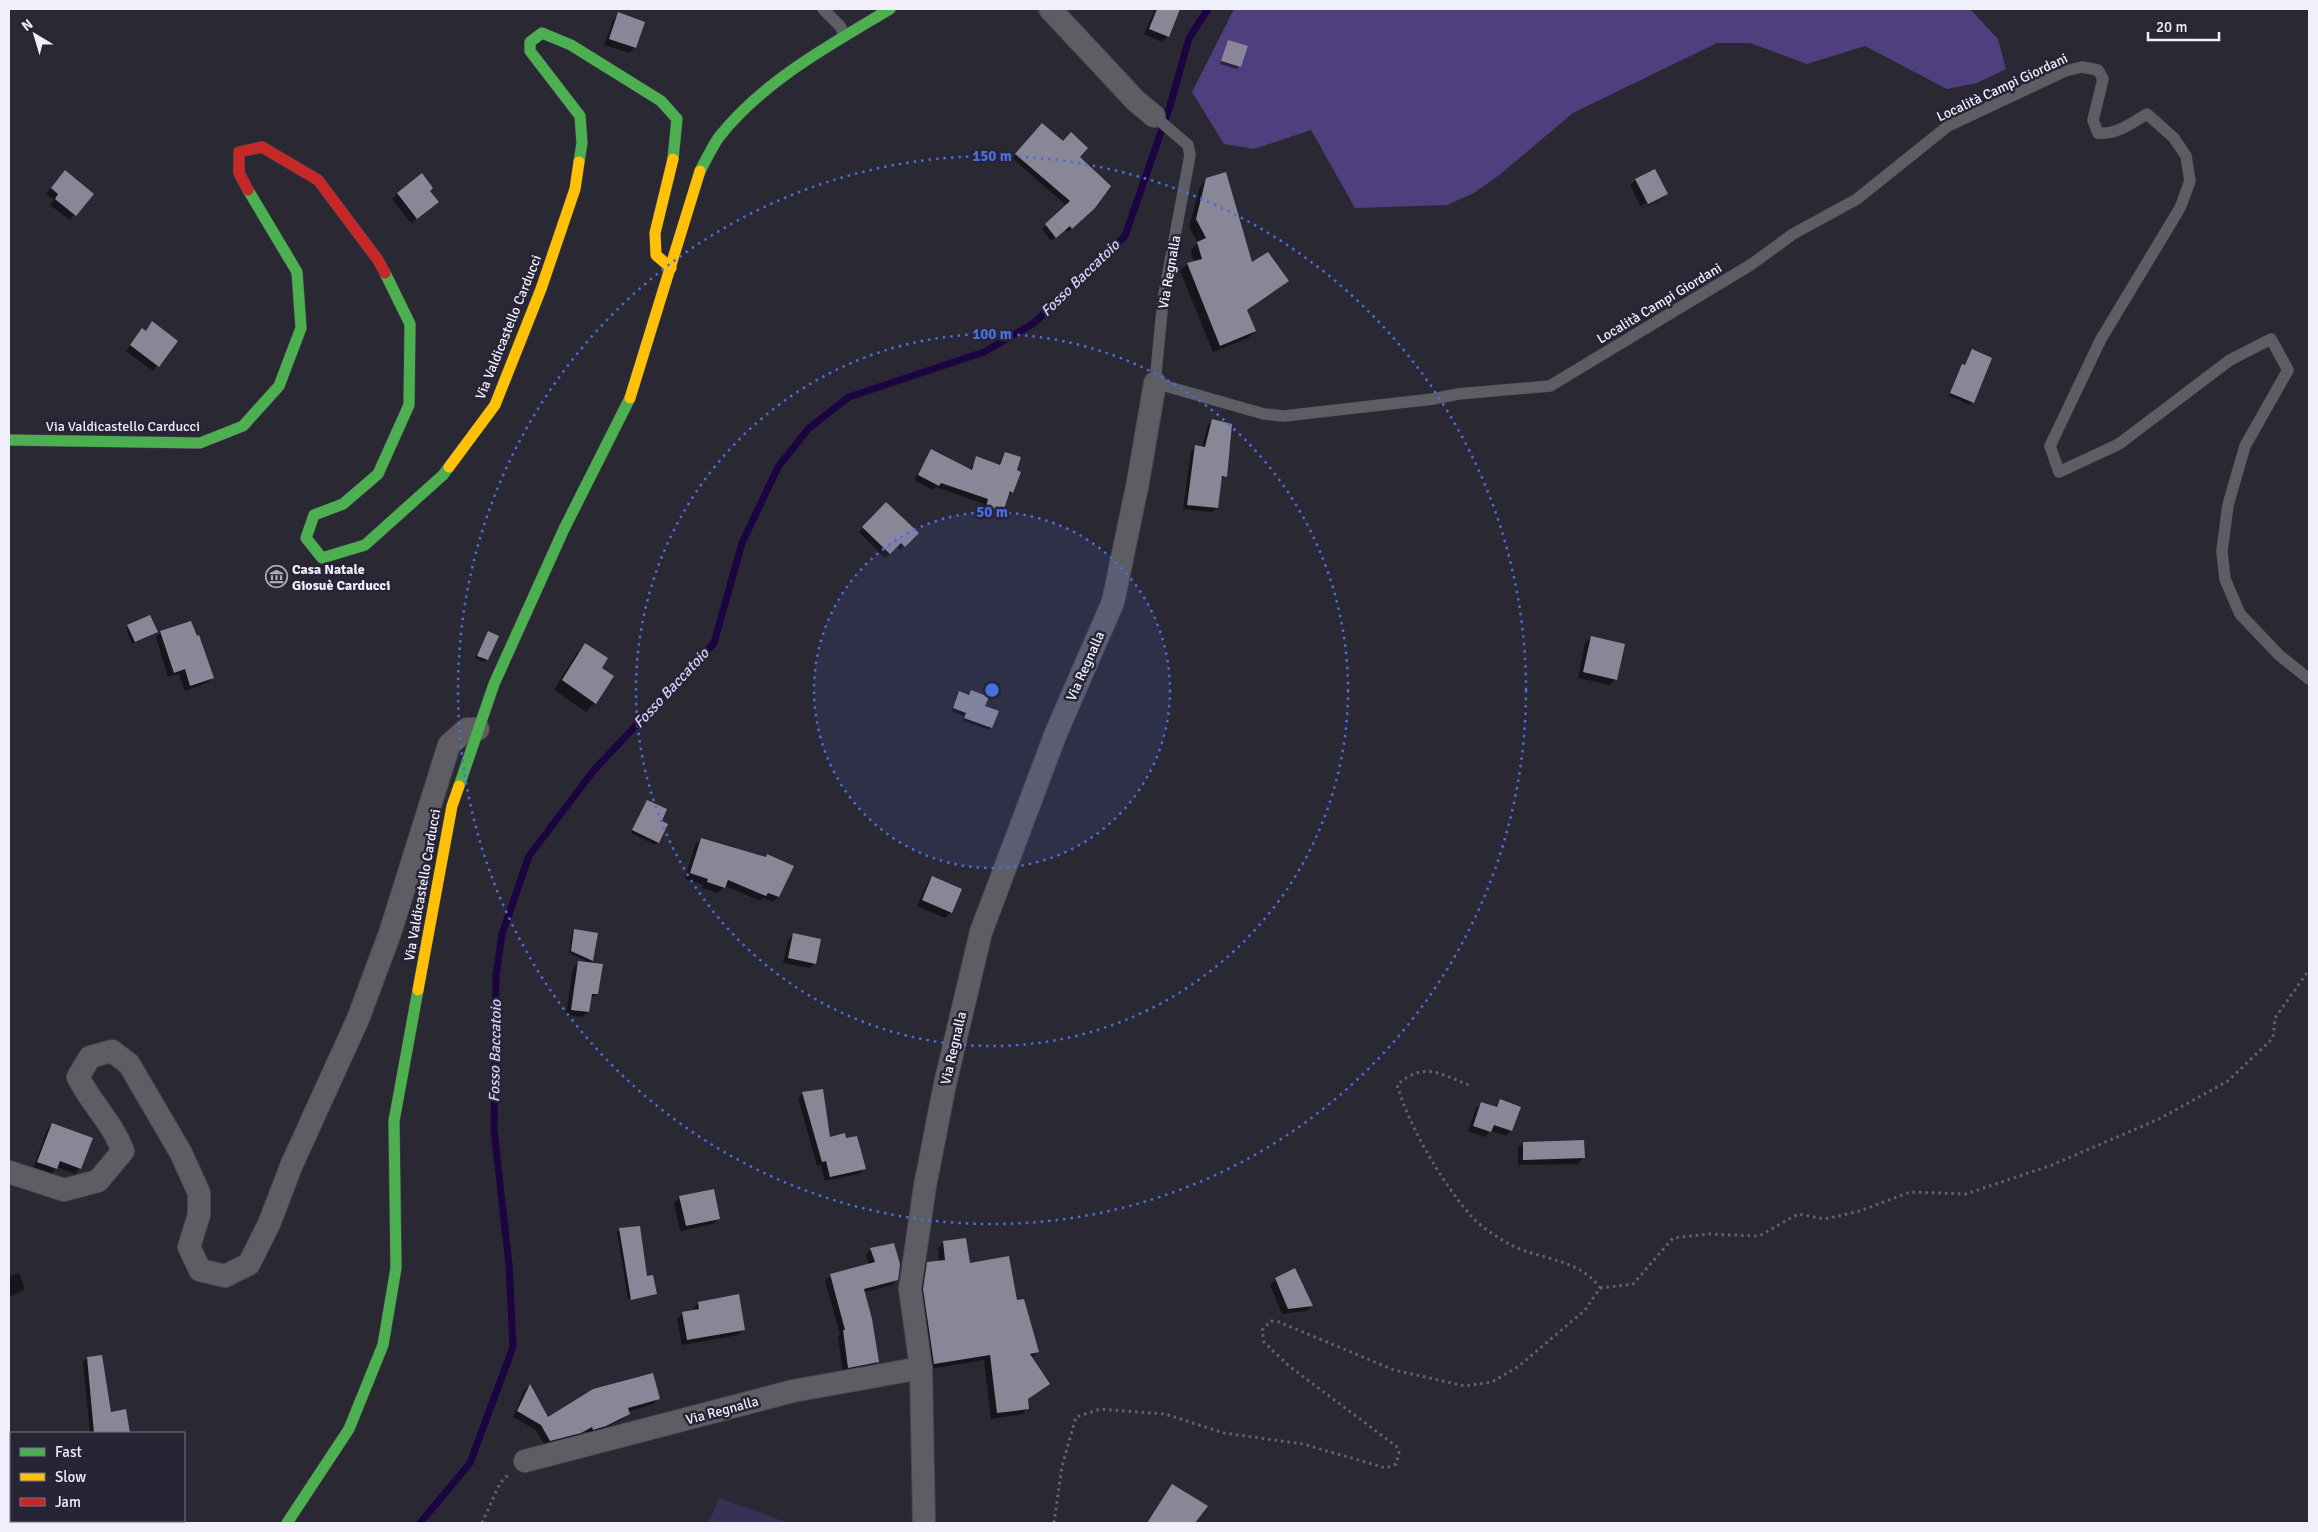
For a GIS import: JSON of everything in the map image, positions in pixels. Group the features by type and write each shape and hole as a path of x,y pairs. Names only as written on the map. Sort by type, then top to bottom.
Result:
{"street":[{"name":"Via Valdicastello Carducci","path":"287,1523 350,1429 383,1345 396,1268 394,1121 452,806 494,684 564,529 629,402 699,173 718,140 744,111 776,84 845,36 890,9"},
{"name":"Via Regnalla","path":"1050,9 1136,102 1154,116"},
{"name":"Via Valdicastello Carducci","path":"9,440 200,443 243,426 280,386 301,328 298,282 297,272 262,216 239,173 239,152 262,147 318,180 378,260 410,324 409,405 378,474 343,504 314,515 306,538 322,558 365,546 443,475 495,405 542,289 574,189 582,143 580,116 530,51 530,42 542,32 570,46 661,101 677,119 676,148 655,234 656,255 671,268"},
{"name":"Via Regnalla","path":"924,1523 921,1368 910,1289 925,1186 947,1075 981,932 1056,733 1114,602 1138,482 1154,383"},
{"path":"9,1172 64,1190 98,1181 123,1151 115,1130 89,1098 78,1077 90,1056 112,1051 129,1064 181,1153 199,1193 199,1215 189,1247 200,1270 225,1276 250,1264 269,1224 292,1164 358,1019 390,932 449,745 467,728 478,729"},
{"name":"Via Regnalla","path":"525,1460 792,1391 921,1368"}],"lane":[{"path":"823,9 840,26 845,36"},
{"name":"Località Campi Giordani","path":"1154,383 1264,414 1284,416 1433,399 1458,394 1550,386 1752,264 1793,234 1857,199 1948,126 2065,71 2082,67 2098,70 2103,79 2093,120 2098,134 2108,134 2119,130 2147,114 2178,144 2186,156 2190,181 2180,208 2101,339 2050,446 2059,472 2119,444 2230,360 2271,339 2288,370 2245,446 2227,514 2222,551 2225,579 2240,614 2278,655 2309,679"},
{"name":"Via Regnalla","path":"1154,116 1188,145 1190,155 1164,300 1154,383"}],"path":[{"path":"1600,1288 1633,1284 1673,1238 1708,1234 1759,1236 1798,1214 1825,1219 1860,1211 1910,1192 1966,1194 2052,1165 2159,1119 2228,1081 2272,1038 2275,1018 2309,970"},
{"path":"1469,1085 1435,1072 1426,1071 1410,1074 1397,1085 1406,1113 1451,1191 1473,1219 1510,1244 1585,1271 1600,1288"},
{"path":"1054,1523 1062,1466 1076,1416 1100,1409 1165,1414 1224,1433 1303,1444 1386,1468 1396,1464 1399,1453 1396,1446 1289,1366 1264,1342 1262,1330 1271,1321 1279,1322 1394,1370 1465,1386 1492,1382 1519,1366 1586,1310 1600,1288"},
{"path":"482,1523 500,1483 525,1460"}],"shaded area":[{"path":"1234,9 1970,9 1998,39 2006,69 1977,83 1947,89 1865,46 1807,64 1750,43 1717,43 1573,113 1498,176 1474,193 1447,205 1355,208 1311,130 1254,149 1224,144 1192,92"},
{"path":"719,1498 788,1523 709,1523"}],"building":[{"path":"1157,9 1180,9 1169,37 1149,29"},
{"path":"618,12 645,22 636,48 609,39"},
{"path":"1228,40 1248,46 1241,67 1221,61"},
{"path":"1042,123 1063,141 1071,132 1088,148 1080,157 1111,186 1095,208 1072,229 1070,226 1056,238 1045,224 1070,201 1015,154"},
{"path":"1655,169 1668,194 1648,204 1635,179"},
{"path":"65,170 94,194 76,216 55,199 58,194 51,188"},
{"path":"1226,172 1252,262 1268,252 1289,281 1247,310 1256,331 1220,346 1187,263 1202,259 1197,242 1206,238 1196,219 1206,178"},
{"path":"422,173 433,188 430,191 439,202 417,219 397,193"},
{"path":"152,321 178,341 159,367 130,345 142,328 146,331"},
{"path":"1972,349 1992,358 1974,403 1950,393 1962,364 1965,365"},
{"path":"1212,419 1232,424 1227,477 1222,476 1218,508 1187,505 1195,445 1205,447"},
{"path":"931,449 972,470 976,456 1000,465 1005,452 1021,457 1017,470 1021,472 1013,493 1010,491 1003,512 986,507 988,499 941,483 939,486 918,475"},
{"path":"886,502 919,533 905,547 901,543 890,554 862,527"},
{"path":"150,615 158,632 135,642 127,625"},
{"path":"191,621 197,636 199,635 214,678 190,686 185,669 174,673 160,631"},
{"path":"488,631 499,636 488,660 477,656"},
{"path":"1591,636 1625,644 1617,680 1583,672"},
{"path":"585,643 608,658 602,668 614,676 596,704 562,680"},
{"path":"971,690 989,697 985,706 999,711 992,728 964,718 966,713 953,708 959,691 969,695"},
{"path":"647,800 667,809 662,821 668,824 659,843 632,830"},
{"path":"701,838 766,857 767,854 794,866 779,897 768,893 766,896 728,880 725,888 707,882 708,879 690,873"},
{"path":"932,876 962,889 952,913 922,900"},
{"path":"574,929 598,933 593,961 571,951"},
{"path":"793,933 821,939 816,964 788,958"},
{"path":"578,961 603,964 598,994 592,994 589,1012 571,1010"},
{"path":"823,1089 830,1137 845,1133 846,1138 857,1136 866,1169 830,1177 826,1161 822,1162 802,1092"},
{"path":"1500,1099 1521,1107 1512,1131 1494,1125 1491,1132 1473,1126 1481,1102 1497,1107"},
{"path":"52,1123 93,1138 81,1169 60,1161 57,1169 37,1162"},
{"path":"1584,1140 1585,1158 1523,1160 1523,1142"},
{"path":"714,1189 720,1219 686,1226 679,1196"},
{"path":"640,1226 647,1276 653,1275 657,1294 631,1300 619,1228"},
{"path":"966,1238 970,1263 1009,1256 1017,1300 1024,1299 1039,1352 1030,1354 1050,1384 1028,1399 1029,1409 997,1413 990,1355 934,1364 923,1289 927,1262 945,1260 943,1241"},
{"path":"894,1243 900,1264 898,1280 864,1289 872,1319 879,1362 848,1368 843,1330 845,1330 830,1274 875,1262 870,1248"},
{"path":"1295,1268 1313,1306 1288,1309 1275,1278"},
{"path":"739,1294 745,1330 687,1340 682,1312 699,1309 698,1302"},
{"path":"102,1355 111,1412 126,1409 130,1432 94,1432 87,1357"},
{"path":"653,1373 660,1399 628,1408 630,1414 593,1430 592,1427 581,1433 550,1441 541,1425 517,1411 530,1384 548,1417 593,1389"},
{"path":"1172,1484 1208,1506 1195,1523 1147,1523"}],"waterway":[{"name":"Fosso Baccatoio","path":"420,1523 470,1463 513,1347 509,1264 494,1130 496,976 502,934 529,856 594,770 714,643 742,543 778,467 809,428 849,397 984,352 1034,323 1125,236 1170,106 1189,38 1208,9"}],"traffic: fast":[{"path":"700,171 719,137 756,98 798,66 890,9"},
{"path":"579,162 582,143 580,116 530,51 530,42 542,33 571,45 661,101 677,119 673,159"},
{"path":"9,440 200,443 243,426 279,386 301,328 297,272 248,190"},
{"path":"385,273 410,324 409,405 378,474 343,504 314,515 306,538 322,558 365,545 443,475 449,467"},
{"path":"459,786 494,684 564,529 630,398"},
{"path":"287,1523 349,1429 383,1345 396,1268 394,1121 418,990"}],"traffic: slow":[{"path":"671,268 656,255 655,233 673,159"},
{"path":"449,467 495,405 541,289 575,189 579,162"},
{"path":"630,398 700,171"},
{"path":"418,990 452,806 459,786"}],"traffic: jam":[{"path":"248,190 239,173 239,152 262,147 318,180 378,260 385,273"}],"place":[{"name":"Casa Natale Giosuè Carducci","path":"276,577"}]}
